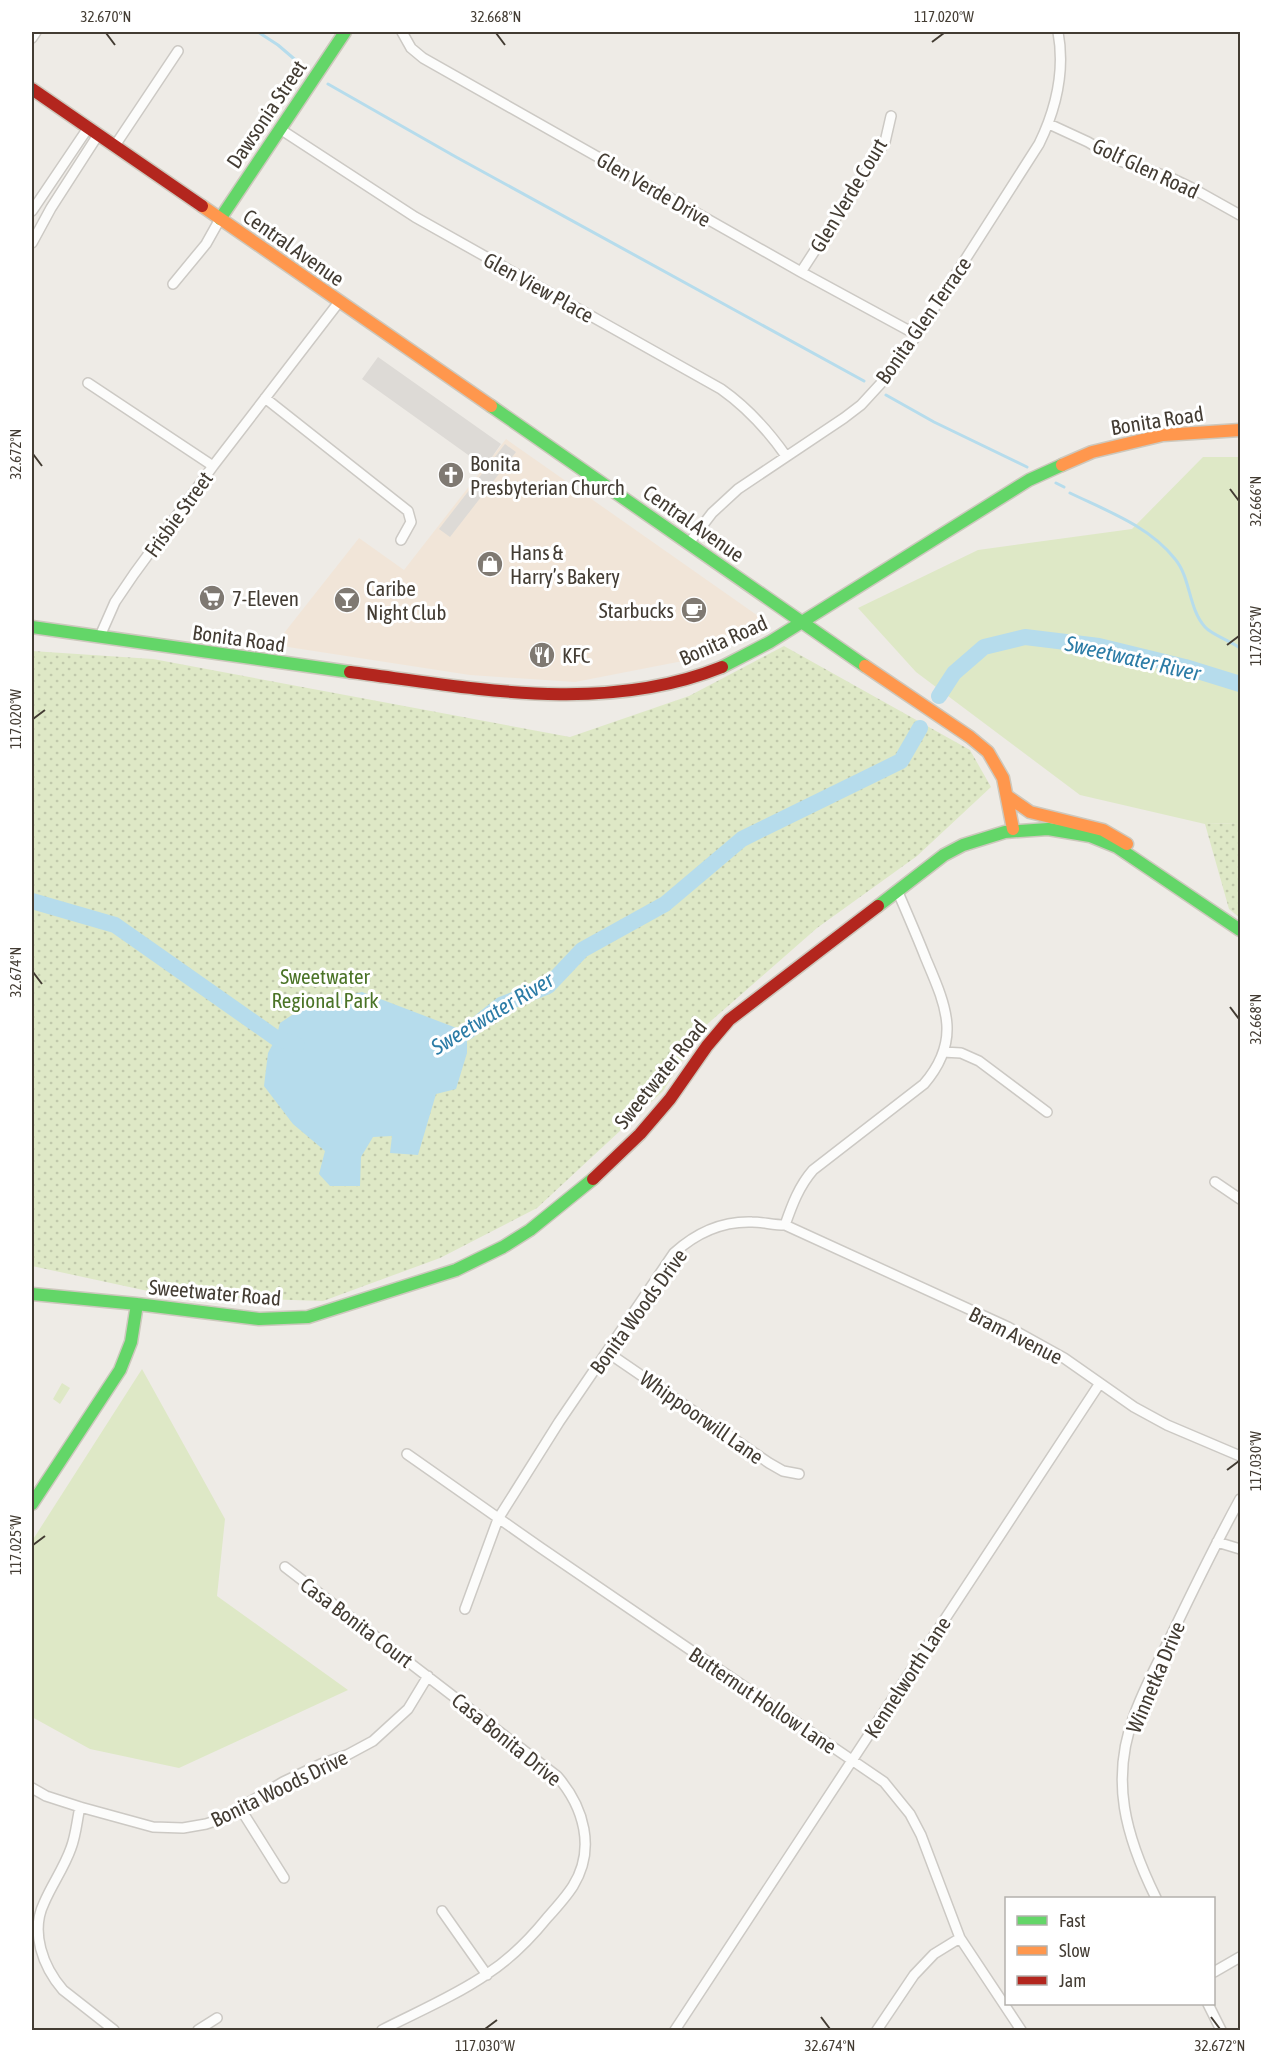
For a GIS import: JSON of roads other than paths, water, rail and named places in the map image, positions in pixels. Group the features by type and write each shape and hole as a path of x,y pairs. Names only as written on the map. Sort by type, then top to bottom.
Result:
{"main road":[{"name":"Dawsonia Street","path":"220,219 345,32"},
{"name":"Central Avenue","path":"32,89 801,622 953,724 988,752 1000,770 1013,829"},
{"name":"Bonita Road","path":"32,627 260,661 489,690 573,696 613,693 670,684 699,676 765,647 801,622 1029,480 1092,452 1163,435 1240,430"},
{"path":"1007,796 1030,812 1103,830 1140,852 1145,864"},
{"name":"Sweetwater Road","path":"32,1294 259,1319 308,1317 330,1312 456,1270 503,1247 530,1230 592,1180 640,1134 670,1099 707,1046 729,1020 961,844 1013,829 1050,829 1079,834 1110,844 1145,864 1240,930"},
{"path":"32,1504 120,1370 131,1342 137,1304"}],"street":[{"path":"32,38 36,32"},
{"name":"Glen Verde Drive","path":"402,32 411,48 423,58 917,335"},
{"name":"Bonita Glen Terrace","path":"689,543 712,513 732,494 861,405 884,380 917,335 1039,144 1049,124 1059,80 1058,32"},
{"path":"114,147 178,51"},
{"name":"Glen Verde Court","path":"801,272 885,142 891,116"},
{"name":"Golf Glen Road","path":"1049,124 1088,141 1120,161 1190,187 1240,215"},
{"name":"Glen View Place","path":"280,129 415,217 721,389 755,416 786,456"},
{"path":"32,211 93,132"},
{"path":"32,243 93,132"},
{"name":"Central Avenue","path":"173,284 206,244 220,219"},
{"name":"Frisbie Street","path":"100,636 115,602 213,466 339,302"},
{"path":"88,383 213,466"},
{"path":"265,398 408,511 411,522 402,540"},
{"path":"785,1225 800,1188 813,1170 924,1084 935,1069 943,1052 947,1031 943,999 897,891"},
{"path":"943,1052 961,1053 979,1061 1047,1112"},
{"path":"1215,1182 1240,1199"},
{"name":"Bonita Woods Drive","path":"465,1609 498,1519 559,1422 674,1253 689,1241 715,1228 750,1222 785,1225"},
{"name":"Bram Avenue","path":"785,1225 1008,1327 1064,1358 1134,1407 1167,1425 1240,1456"},
{"name":"Whippoorwill Lane","path":"607,1352 769,1463 783,1471 800,1474"},
{"name":"Kennelworth Lane","path":"675,2031 1100,1383"},
{"name":"Butternut Hollow Lane","path":"407,1454 498,1519 884,1782 910,1814 921,1835 960,1938 1021,2031"},
{"name":"Winnetka Drive","path":"1155,1897 1138,1861 1128,1832 1123,1800 1125,1753 1130,1726 1137,1707 1240,1499"},
{"path":"1217,1542 1240,1549"},
{"name":"Casa Bonita Court","path":"285,1567 428,1676"},
{"name":"Bonita Woods Drive","path":"32,1788 46,1796 80,1807 153,1827 183,1828 206,1824 240,1808 283,1782 321,1764 347,1755 373,1741 408,1709 428,1676"},
{"name":"Casa Bonita Drive","path":"382,2031 487,1975 509,1958 531,1937 572,1888 584,1857 584,1824 571,1794 557,1776 428,1676"},
{"path":"80,1807 72,1847 43,1904 39,1922 39,1943 45,1963 56,1982 114,2031"},
{"path":"240,1808 284,1878"},
{"path":"442,1911 487,1975"},
{"path":"877,2031 914,1975 934,1954 960,1938"},
{"path":"1215,1971 1240,1957"},
{"path":"1208,2005 1221,2031"},
{"path":"198,2031 217,2018"}],"water":[{"path":"362,992 467,1032 467,1053 456,1089 436,1094 418,1155 390,1153 392,1136 373,1137 361,1157 360,1186 330,1186 319,1174 325,1151 293,1124 264,1086 268,1053 276,1038 280,1023 304,1007"}],"waterway":[{"path":"258,32 299,63"},
{"path":"328,84 456,157 864,381"},
{"path":"886,395 934,422 1027,467"},
{"path":"1056,483 1064,487"},
{"path":"1070,493 1127,520 1165,547 1184,575 1199,619 1212,633 1240,648"},
{"name":"Sweetwater River","path":"939,696 954,673 984,647 1025,637 1099,646 1185,667 1240,684"},
{"name":"Sweetwater River","path":"448,1041 467,1032 501,1005 548,986 582,950 665,904 742,839 901,761 920,728"},
{"name":"Sweetwater River","path":"32,901 115,925 276,1038 297,1045"}],"place":[{"name":"Bonita Presbyterian Church","path":"451,475"},
{"name":"Hans & Harry’s Bakery","path":"490,564"},
{"name":"7-Eleven","path":"212,598"},
{"name":"Caribe Night Club","path":"347,600"},
{"name":"Starbucks","path":"694,610"},
{"name":"KFC","path":"542,655"}],"park label":[{"name":"Sweetwater Regional Park","path":"325,988"}]}
